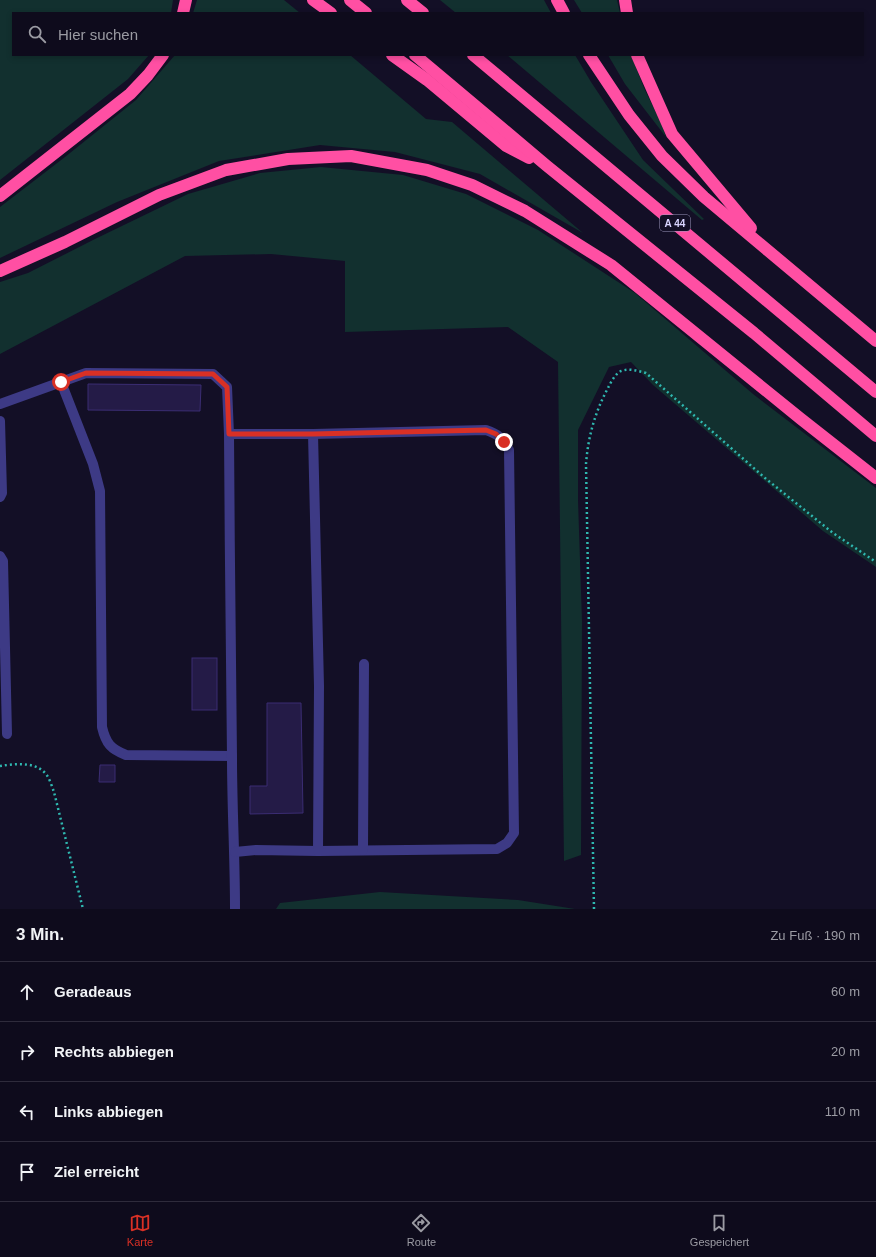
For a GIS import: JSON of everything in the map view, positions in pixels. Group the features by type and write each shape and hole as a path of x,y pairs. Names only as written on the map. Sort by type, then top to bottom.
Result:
{"highway":[{"path":"183,12 186,0"},
{"path":"313,0 330,12"},
{"path":"350,0 365,12"},
{"path":"407,0 422,12"},
{"path":"557,0 563,12"},
{"path":"625,0 627,12"},
{"path":"0,196 130,94 148,75 162,56"},
{"path":"393,56 427,80 506,146 547,166"},
{"path":"416,56 547,166 754,334 876,436"},
{"name":"A 44","path":"474,56 876,392"},
{"path":"589,56 629,115 662,156 704,197 876,341"},
{"path":"637,56 672,134 769,250"},
{"path":"0,271 65,242 158,195 226,170 288,159 351,156 427,170 472,185 525,211 611,265 876,478"}],"lane":[{"path":"0,404 86,373 213,374 227,387 229,434 235,909"},
{"path":"61,382 93,464 100,491 102,727 105,739 116,751 126,755 232,756"},
{"path":"0,420 2,493 0,496"},
{"path":"229,434 313,434 486,430 496,434 509,450 514,833 507,843 497,849 318,851 256,850 235,852"},
{"path":"313,434 319,686 318,851"},
{"path":"0,556 3,562 7,734"},
{"path":"363,850 364,664"}],"path":[{"path":"594,909 586,464 587,446 592,425 602,399 613,379 620,371 633,370 646,373 764,478 832,532 876,562"},
{"path":"0,766 23,764 37,767 46,774 54,792 83,909"}],"green space":[{"path":"0,0 173,0 171,12 12,12 12,56 148,56 128,79 0,180"},
{"path":"197,0 284,0 299,12 193,12"},
{"path":"440,0 544,0 550,12 455,12"},
{"path":"574,0 617,0 620,12 581,12"},
{"path":"174,56 351,56 426,119 452,122 583,233 480,174 395,152 320,145 219,161 117,202 0,258 0,207 136,100"},
{"path":"508,56 576,56 591,82 643,160 704,219 702,220"},
{"path":"609,56 631,56 666,137 625,84"},
{"path":"321,167 403,175 466,194 538,230 635,293 753,394 876,488 876,567 823,531 653,385 631,362 609,367 578,430 578,500 582,621 581,855 564,861 558,362 508,327 345,332 345,261 271,254 185,256 0,354 0,282 28,273 188,194 260,173"},
{"path":"380,892 518,900 575,909 276,909 280,903"}],"building":[{"path":"88,384 201,385 200,411 88,410"},
{"path":"192,658 217,658 217,710 192,710"},
{"path":"267,703 301,703 303,813 250,814 250,786 267,786"},
{"path":"100,765 115,765 115,782 99,782"}],"route":[{"path":"61,382 86,373 213,374 227,387 229,434 313,434 486,430 496,434 504,442"}]}
